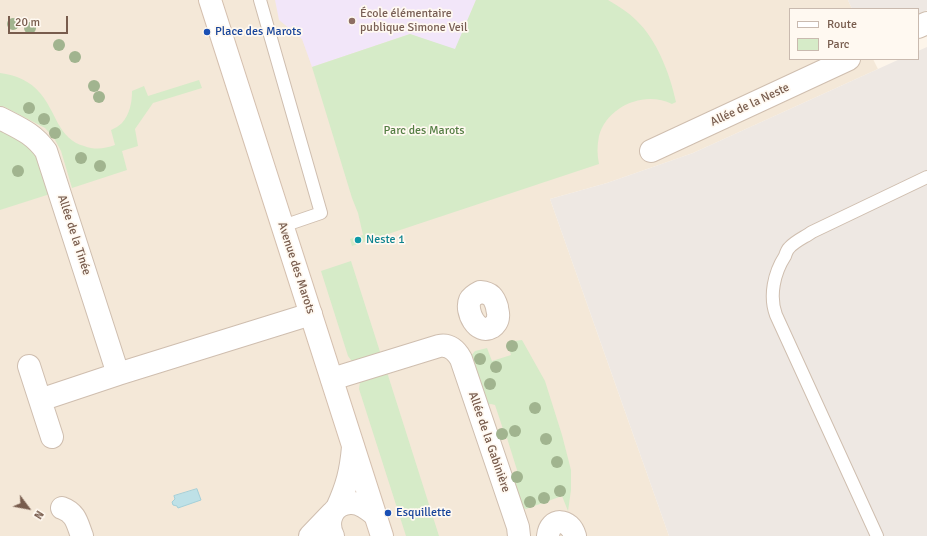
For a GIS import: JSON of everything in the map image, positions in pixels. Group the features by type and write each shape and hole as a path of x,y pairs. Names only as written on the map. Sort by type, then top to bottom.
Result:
{"street":[{"name":"Avenue des Marots","path":"210,0 332,379 376,527"},
{"name":"Allée de la Neste","path":"651,150 847,60"},
{"name":"Allée de la Tinée","path":"0,118 31,135 46,151 118,374"},
{"path":"40,400 310,314"},
{"path":"332,379 439,346 449,346 455,350 476,325"},
{"name":"Allée de la Gabinière","path":"455,350 461,359 466,373 518,527 519,536"},
{"path":"29,366 52,437"},
{"path":"333,536 330,528 330,521 344,491 351,470 353,446"},
{"path":"310,536 335,511 344,504 351,502 369,509 376,527"},
{"path":"62,508 72,513 82,536"},
{"path":"548,536 549,529 559,522 570,526 574,530 575,536"}],"lane":[{"path":"260,0 321,213 283,226"},
{"path":"877,536 773,308 774,283 777,271 789,248 800,240 812,232 927,177"}],"shaded area":[{"path":"0,0 848,0 852,8 789,8 789,60 874,60 878,69 693,153 607,183 550,199 669,536 0,536"},
{"path":"275,0 476,0 455,50 410,34 312,67 302,39 279,20"},
{"path":"848,0 927,0 927,10 919,14 919,8 852,8"},
{"path":"927,47 927,536 669,536 550,199 607,183 693,153 898,60 919,60 919,51"}],"green space":[{"name":"Parc des Marots","path":"476,0 608,0 633,17 644,28 650,37 662,58 676,102 672,104 661,100 639,100 618,109 603,125 599,136 599,164 352,246 350,239 363,235 358,213 352,198 312,67 410,34 455,49"},
{"path":"0,73 12,75 32,85 45,100 58,124 68,137 75,142 88,147 96,148 115,145 111,130 121,124 127,116 131,104 132,91 144,86 148,96 199,80 202,88 153,103 135,129 138,146 122,151 127,170 72,188 61,151 54,138 45,128 3,106 0,108"},
{"path":"0,130 24,142 36,154 50,194 0,210"},
{"path":"351,261 382,358 354,363 348,356 321,271"},
{"path":"522,340 545,381 562,435 571,470 571,490 568,511 562,496 526,509 522,507 511,476 516,474 517,470 507,438 499,441 496,432 503,429 495,405 487,405 471,356 475,351 487,348 492,361 511,355 507,342"},
{"path":"386,369 439,536 406,536 359,389 362,378"}],"water":[{"path":"197,489 201,500 178,508 177,506 173,505 172,502 175,499 174,496"}],"place":[{"name":"École élémentaire publique Simone Veil","path":"352,21"},
{"name":"Place des Marots","path":"207,32"},
{"name":"Neste 1","path":"358,240"},
{"name":"Esquillette","path":"388,513"}]}
